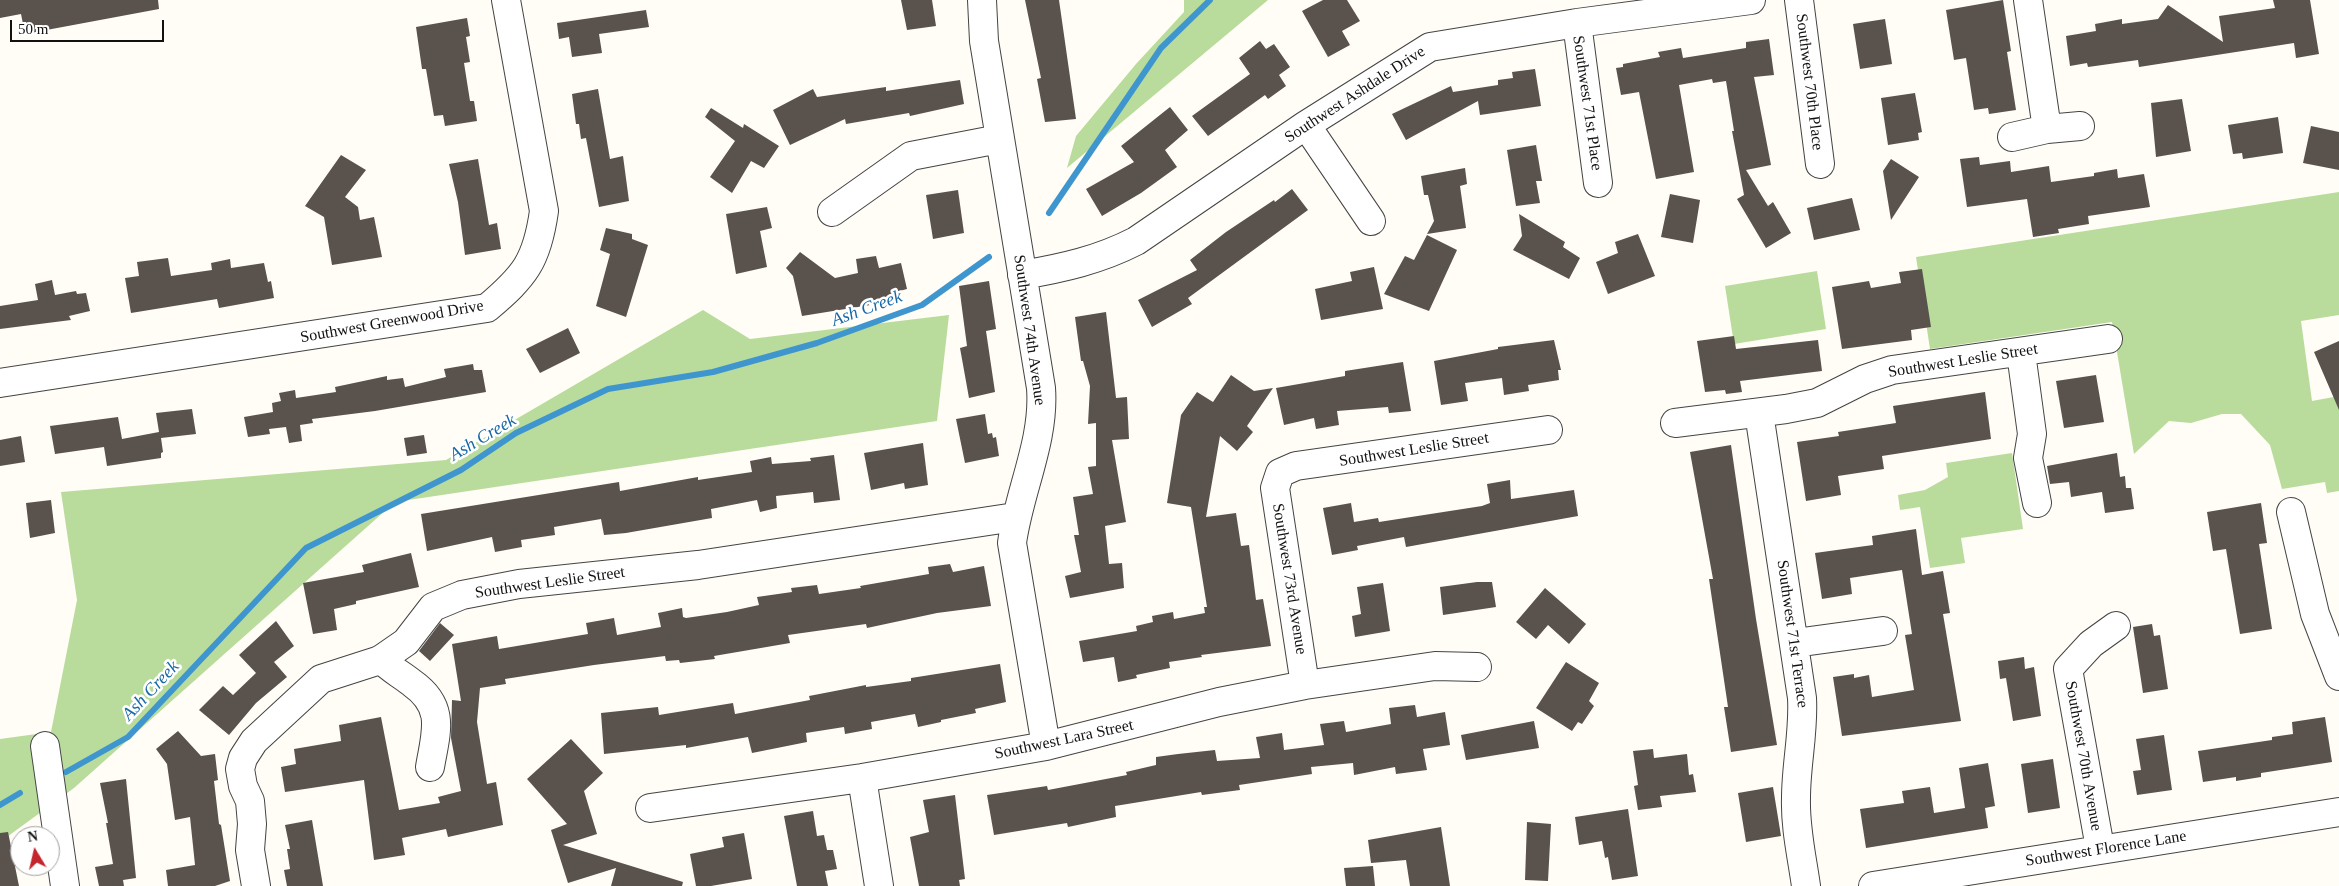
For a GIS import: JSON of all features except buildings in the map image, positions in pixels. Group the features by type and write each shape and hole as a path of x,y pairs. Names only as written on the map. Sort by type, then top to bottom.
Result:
{"street":[{"name":"Southwest Greenwood Drive","path":"0,384 487,308 516,283 532,258 540,235 544,211 506,0"},
{"name":"Southwest 74th Avenue","path":"982,0 984,41 1042,406 1036,442 1015,517 1012,543 1046,746"},
{"name":"Southwest Ashdale Drive","path":"1022,275 1076,265 1106,256 1136,241 1306,125 1430,46 1693,3 1751,0"},
{"name":"Southwest 70th Place","path":"1799,0 1820,164"},
{"path":"2028,0 2047,129"},
{"name":"Southwest 71st Place","path":"1577,23 1598,183"},
{"path":"1306,125 1371,221"},
{"path":"2012,137 2047,129 2080,126"},
{"path":"832,212 911,156 1000,139"},
{"name":"Southwest Leslie Street","path":"1674,423 1759,413 1817,403 1865,379 1892,370 2108,339"},
{"path":"2021,352 2032,434 2028,458 2037,504"},
{"name":"Southwest 71st Terrace","path":"1759,413 1795,643 1804,719 1797,771 1796,817 1806,886"},
{"name":"Southwest Leslie Street","path":"1280,473 1296,466 1548,430"},
{"name":"Southwest 73rd Avenue","path":"1280,473 1275,488 1305,685"},
{"path":"2291,512 2315,614 2339,676"},
{"name":"Southwest Leslie Street","path":"256,886 250,850 252,824 250,801 243,786 240,769 242,758 254,741 322,678 381,659 406,642 433,608 462,595 520,584 698,565 1015,517"},
{"name":"Southwest 70th Avenue","path":"2100,848 2068,669 2091,644 2116,626"},
{"path":"1795,643 1883,631"},
{"path":"381,659 391,670 424,692 434,706 436,732 430,767"},
{"name":"Southwest Lara Street","path":"650,808 862,778 1046,746 1219,702 1305,685 1435,666 1477,667"},
{"path":"45,746 65,886"},
{"path":"862,778 879,886"},
{"name":"Southwest Florence Lane","path":"1873,886 1910,884 2100,848 2339,812"}],"green space":[{"path":"1184,0 1268,0 1067,168 1076,136 1136,64 1184,12"},
{"path":"2339,192 2339,315 2301,321 2312,401 2339,396 2339,491 2327,493 2325,482 2282,489 2270,445 2241,414 2222,414 2191,423 2169,421 2134,454 2112,322 1930,349 1916,257"},
{"path":"1817,271 1826,329 1734,344 1725,286"},
{"path":"703,310 750,339 949,315 937,421 395,502 74,788 22,826 10,826 10,835 0,842 0,739 51,732 77,600 61,492 446,460"},
{"path":"2012,453 2023,529 1961,538 1965,563 1930,568 1920,507 1900,510 1898,495 1925,490 1948,477 1946,463"}],"waterway":[{"name":"Ash Creek","path":"1049,213 1161,48 1210,0"},
{"name":"Ash Creek","path":"66,772 128,737 306,548 461,470 516,433 608,389 713,372 817,343 922,305 989,257"},
{"name":"Ash Creek","path":"0,805 20,793"}]}
